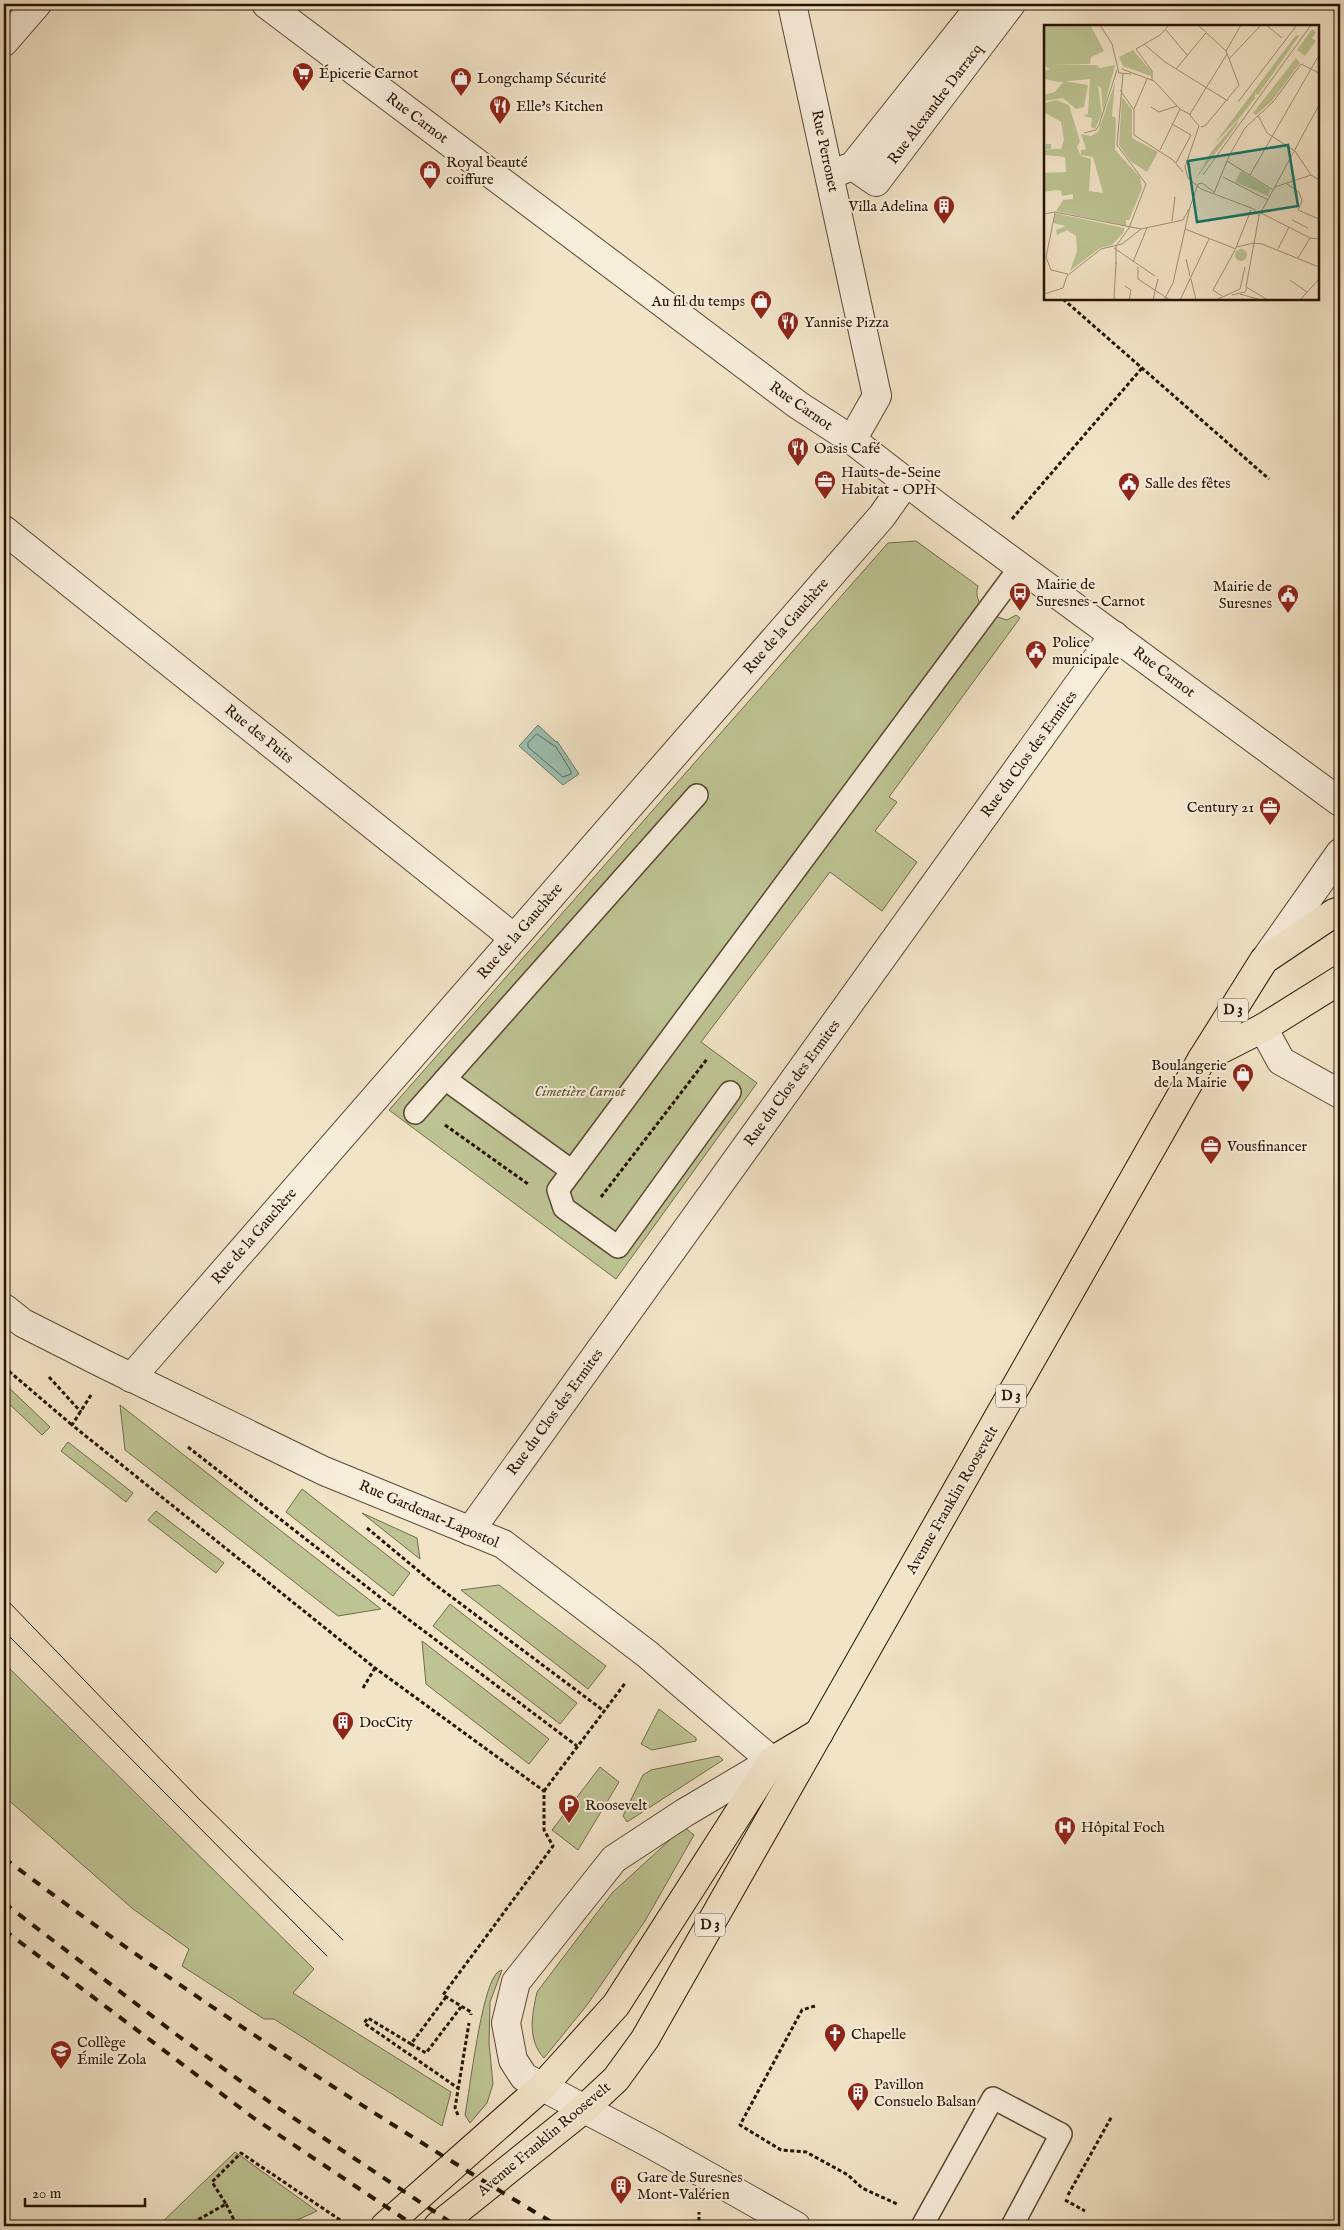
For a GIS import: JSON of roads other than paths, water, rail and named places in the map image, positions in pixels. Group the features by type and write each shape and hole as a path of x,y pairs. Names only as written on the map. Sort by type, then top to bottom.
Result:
{"main road":[{"name":"Avenue Franklin Roosevelt","path":"438,2226 585,2108 616,2079 645,2038 1202,1059 1264,960 1334,912 1340,911"},
{"name":"D 3","path":"1202,1059 1263,1028 1340,980"},
{"name":"Avenue Franklin Roosevelt","path":"386,2226 542,2087 616,2005 772,1761 820,1732"}],"street":[{"path":"4,42 37,4"},
{"name":"Rue Carnot","path":"266,4 798,405 852,440 1020,567 1340,802"},
{"name":"Rue Perronet","path":"792,4 842,170 877,396 852,440"},
{"name":"Rue Alexandre Darracq","path":"982,4 842,170 876,182 1011,4"},
{"name":"Rue de la Gauchère","path":"131,1378 882,516 906,482"},
{"name":"Rue des Puits","path":"4,530 514,938"},
{"name":"Rue du Clos des Ermites","path":"470,1530 1114,635"},
{"name":"Avenue Franklin Roosevelt","path":"1264,960 1340,853"},
{"path":"1263,1028 1281,1061 1340,1094"},
{"name":"Rue Gardenat-Lapostol","path":"4,1308 23,1323 131,1378 324,1471 503,1544 648,1654 772,1761"},
{"path":"759,1838 772,1761"},
{"name":"Avenue Franklin Roosevelt","path":"542,2087 524,2077 513,2060 506,2023 516,1982 614,1859 684,1813 772,1761"},
{"path":"542,2087 585,2108 796,2226"}],"lane":[{"path":"730,1092 618,1247 564,1208 558,1190 1020,567"},
{"path":"418,1110 697,795"},
{"path":"445,1079 572,1171"},
{"path":"925,2222 994,2098 1061,2134 1012,2226"}],"water":[{"path":"538,725 557,741 579,774 563,785 519,746"}],"tram line":[{"path":"4,1597 198,1798 343,1940"},
{"path":"4,1631 327,1956"}],"railway":[{"path":"4,1858 139,1956 276,2049 416,2139 558,2226"},
{"path":"4,1903 177,2035 271,2103 456,2226"},
{"path":"4,1930 255,2119 415,2226"}],"place":[{"name":"Épicerie Carnot","path":"303,92"},
{"name":"Longchamp Sécurité","path":"461,97"},
{"name":"Elle's Kitchen","path":"500,125"},
{"name":"Royal beauté coiffure","path":"430,190"},
{"name":"Villa Adelina","path":"944,225"},
{"name":"Au fil du temps","path":"761,320"},
{"name":"Yannise Pizza","path":"788,341"},
{"name":"Oasis Café","path":"798,467"},
{"name":"Hauts-de-Seine Habitat - OPH","path":"825,500"},
{"name":"Salle des fêtes","path":"1129,502"},
{"name":"Mairie de Suresnes – Carnot","path":"1020,612"},
{"name":"Mairie de Suresnes","path":"1288,614"},
{"name":"Police municipale","path":"1036,670"},
{"name":"Century 21","path":"1270,826"},
{"name":"Boulangerie de la Mairie","path":"1243,1093"},
{"name":"Vousfinancer","path":"1211,1165"},
{"name":"DocCity","path":"343,1741"},
{"name":"Roosevelt","path":"569,1824"},
{"name":"Hôpital Foch","path":"1065,1846"},
{"name":"Chapelle","path":"835,2053"},
{"name":"Collège Émile Zola","path":"61,2070"},
{"name":"Pavillon Consuelo Balsan","path":"858,2112"},
{"name":"Gare de Suresnes Mont-Valérien","path":"621,2205"}],"park label":[{"name":"Cimetière Carnot","path":"580,1091"}]}
